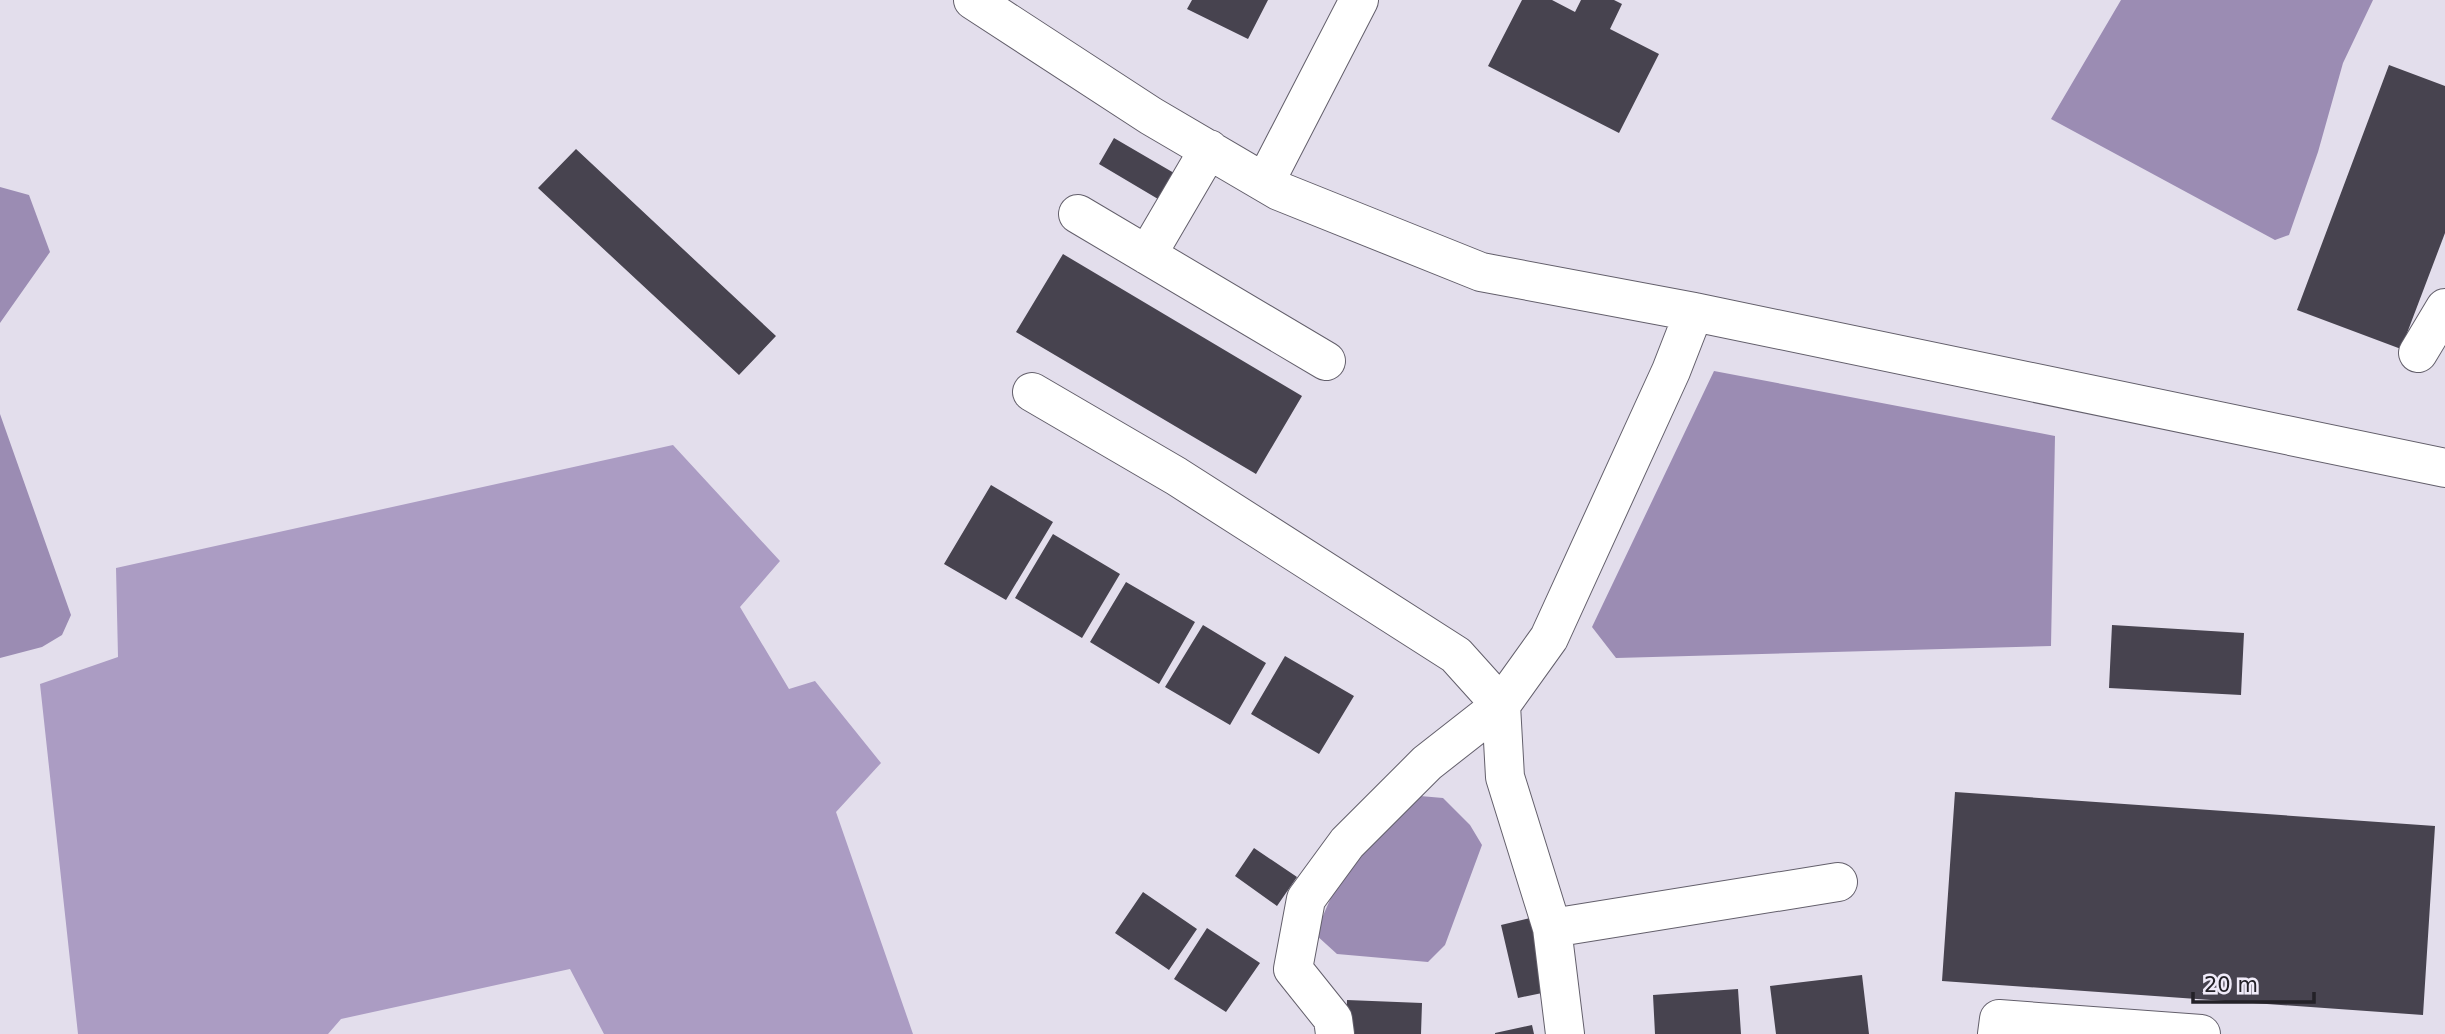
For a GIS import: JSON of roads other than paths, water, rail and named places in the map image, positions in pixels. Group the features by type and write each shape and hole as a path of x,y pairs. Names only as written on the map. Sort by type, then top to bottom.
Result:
{"street":[{"path":"973,0 1151,116 1279,191 1481,272 1694,312 2445,468"},
{"path":"1265,183 1359,0"},
{"path":"1147,255 1209,149"},
{"path":"1078,214 1326,361"},
{"path":"2418,353 2445,308"},
{"path":"1335,1034 1333,1019 1293,970 1306,899 1346,844 1427,763 1501,705 1549,638 1671,372 1694,312"},
{"path":"1032,392 1176,476 1456,655 1501,705 1505,777 1552,928 1565,1034"},
{"path":"1552,928 1838,882"},
{"path":"1997,1034 1999,1019 2201,1034"}]}
